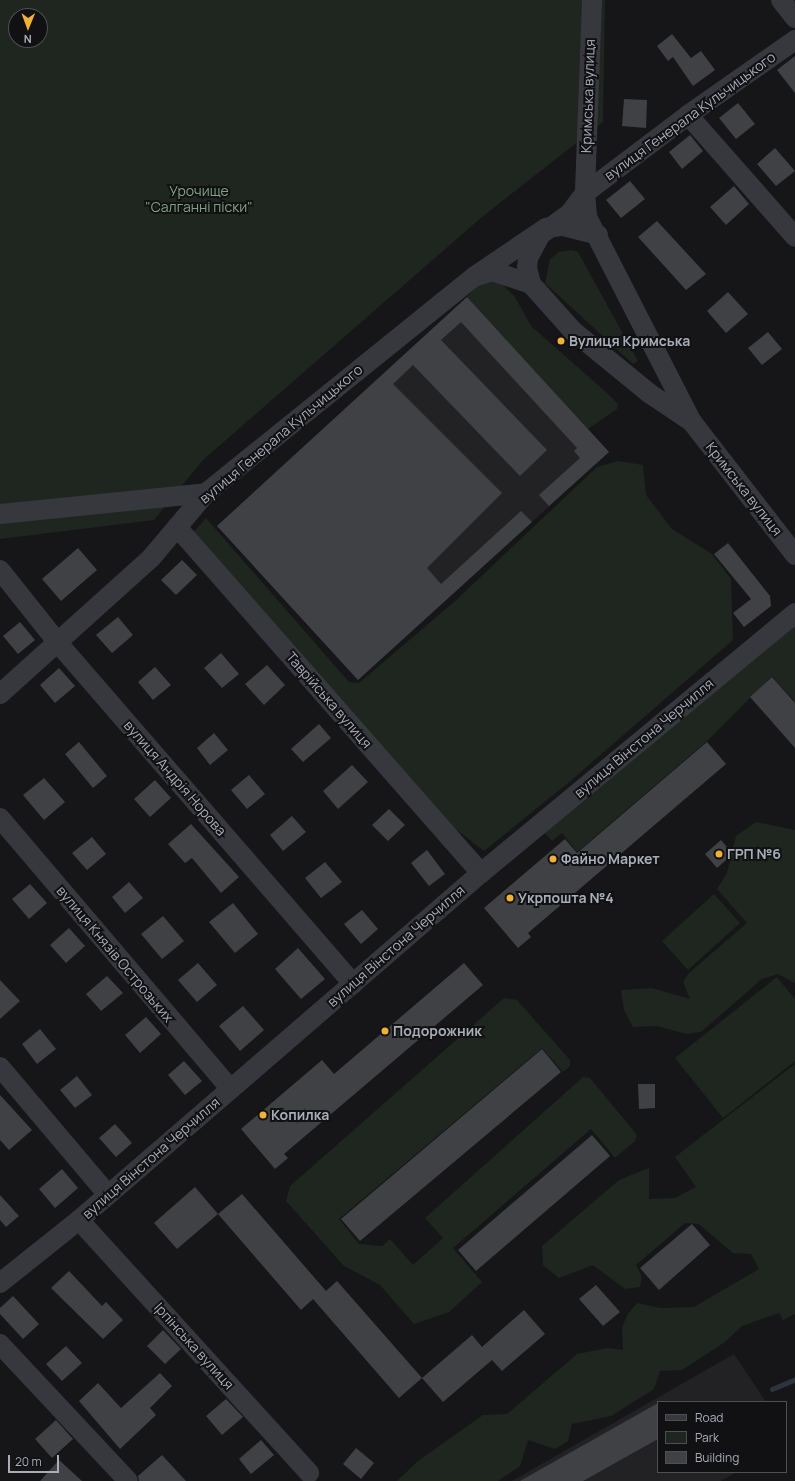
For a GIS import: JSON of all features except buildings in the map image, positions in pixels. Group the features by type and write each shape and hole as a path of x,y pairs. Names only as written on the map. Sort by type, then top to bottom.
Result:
{"street":[{"name":"Кримська вулиця","path":"592,0 585,193 587,217 598,234 692,422 795,556"},
{"path":"781,0 795,18"},
{"name":"вулиця Генерала Кульчицького","path":"585,193 688,115 795,40"},
{"path":"688,115 795,237"},
{"path":"531,284 527,268 528,258 535,241 546,228 570,213 585,193"},
{"path":"546,228 563,226 598,234"},
{"name":"вулиця Генерала Кульчицького","path":"0,694 151,558 206,493 476,276 546,228"},
{"name":"Кримська вулиця","path":"476,276 492,271 531,284 573,331 649,393 692,422"},
{"name":"Кримська вулиця","path":"649,393 660,385 663,378 662,360"},
{"path":"0,514 206,493"},
{"name":"Таврійська вулиця","path":"177,527 480,873"},
{"name":"вулиця Андрія Норова","path":"0,570 58,643 352,984"},
{"name":"вулиця Вінстона Черчилля","path":"0,1283 79,1220 480,873 795,612"},
{"name":"вулиця Князів Острозьких","path":"0,818 231,1089"},
{"path":"0,1067 108,1195"},
{"name":"Ірпінська вулиця","path":"79,1220 309,1473"},
{"path":"0,1344 128,1481"}],"shaded area":[{"path":"467,297 609,452 358,680 217,526"},
{"path":"734,1354 765,1401 657,1401 657,1473 735,1473 721,1481 512,1481"}],"green space":[{"name":"Урочище \"Салганні піски\"","path":"0,0 605,0 603,122 482,217 203,460 154,520 0,539"},
{"path":"572,250 578,252 638,361 633,364 545,283 550,259 559,252"},
{"path":"488,280 499,281 515,297 531,326 606,392 618,404 617,409 588,429 467,297 478,285"},
{"path":"618,461 643,465 646,495 672,529 712,554 731,579 733,640 568,783 484,851 453,827 191,535 206,518 349,682 359,683 454,602 597,467"},
{"path":"795,625 795,702 772,676 707,741 577,852 562,833 552,841 542,830"},
{"path":"756,822 795,830 795,983 778,974 762,979 701,1032 686,1034 657,1026 633,1027 624,1010 621,990 652,988 690,999 683,982 689,973 747,923 717,889 727,873 736,836"},
{"path":"714,894 740,923 688,970 662,941"},
{"path":"777,977 795,999 795,1061 723,1118 675,1058"},
{"path":"504,998 517,1000 570,1060 570,1066 563,1072 542,1048 339,1219 359,1244 382,1246 390,1239 413,1265 443,1238 425,1218 583,1077 590,1078 637,1135 635,1141 615,1158 591,1129 453,1248 482,1282 449,1312 414,1324 380,1285 344,1266 286,1201 290,1186"},
{"path":"795,1064 795,1314 783,1320 779,1313 742,1326 725,1342 682,1370 660,1371 654,1389 611,1416 572,1424 568,1441 555,1449 528,1440 520,1466 498,1481 397,1481 418,1461 483,1415 507,1414 577,1354 608,1348 623,1350 622,1328 627,1315 637,1303 660,1308 694,1307 759,1269 751,1254 733,1253 699,1224 685,1223 636,1265 642,1277 640,1287 625,1289 593,1265 559,1278 543,1265 542,1246 619,1180 649,1168 649,1199 675,1198 696,1187 675,1157"}],"waterway":[{"path":"772,1389 795,1379"}],"place":[{"name":"Вулиця Кримська","path":"561,341"},
{"name":"ГРП №6","path":"719,854"},
{"name":"Файно Маркет","path":"553,859"},
{"name":"Укрпошта №4","path":"510,898"},
{"name":"Подорожник","path":"385,1031"},
{"name":"Копилка","path":"263,1115"}]}
